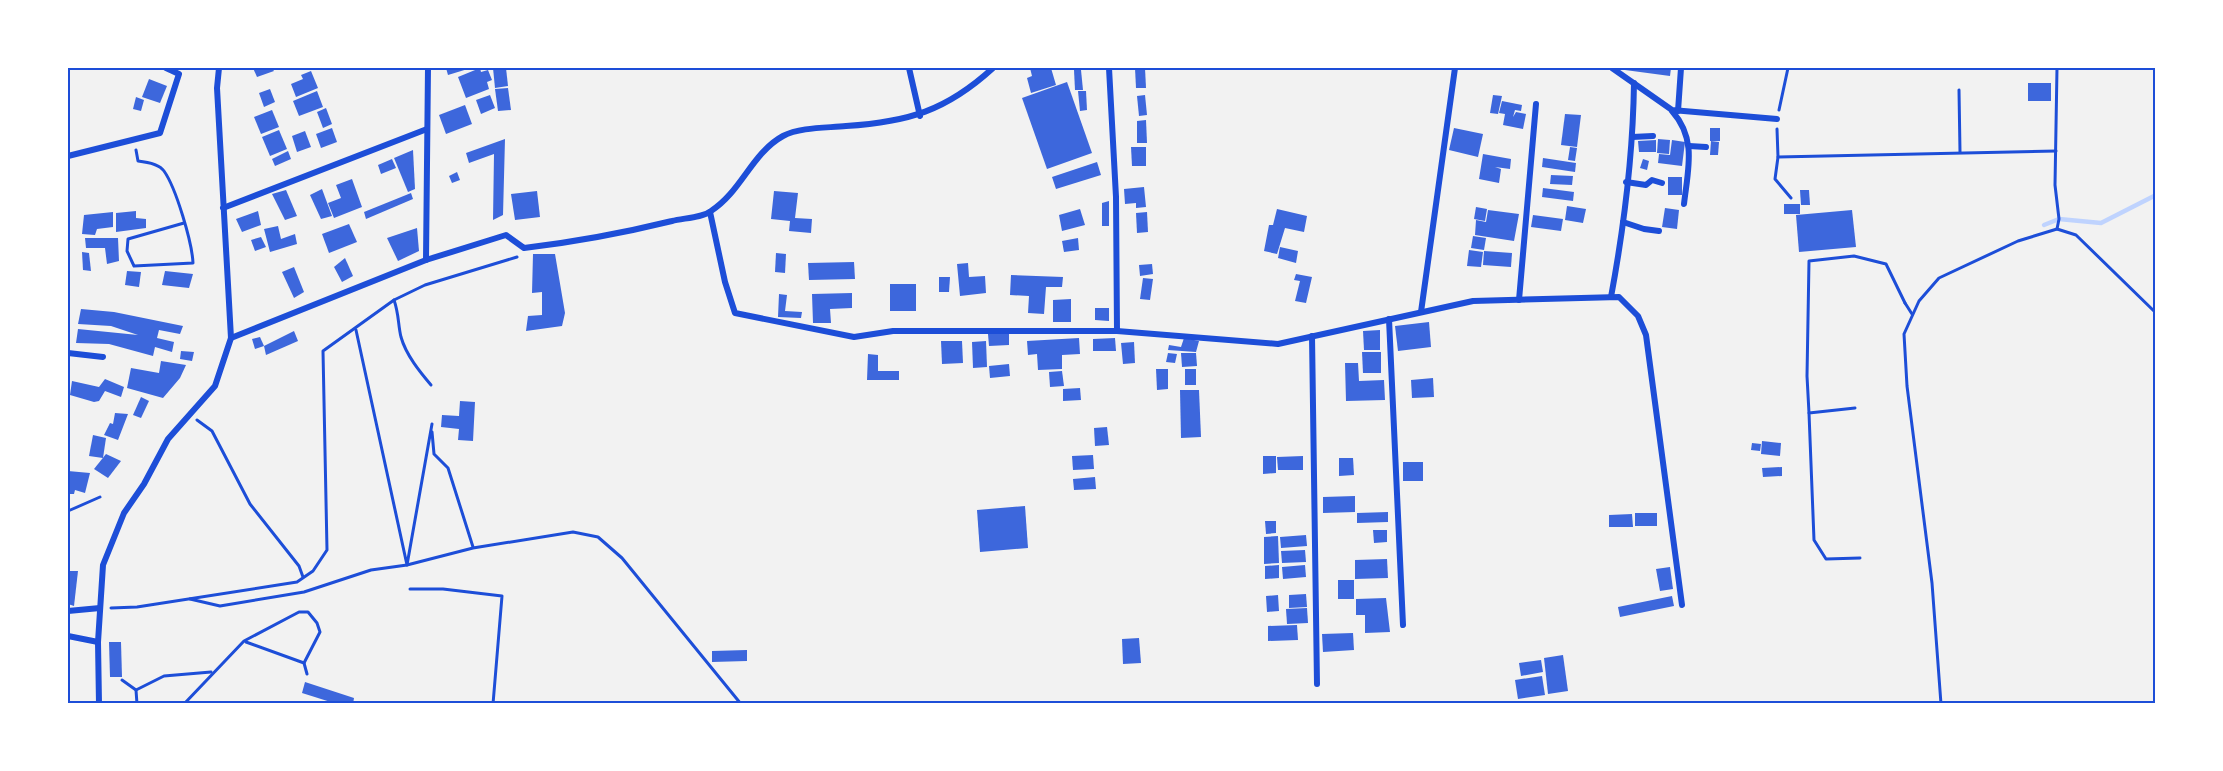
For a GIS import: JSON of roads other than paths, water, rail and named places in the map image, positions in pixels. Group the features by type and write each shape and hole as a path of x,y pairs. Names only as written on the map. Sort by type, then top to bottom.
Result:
{"street":[{"path":"68,156 160,133 179,74 166,68"},
{"path":"99,704 100,608 104,565 124,513 144,484 168,439 215,386 231,338 217,88 219,68"},
{"path":"426,260 428,68"},
{"path":"909,68 920,116"},
{"path":"231,338 426,260 506,235 524,248 595,239 710,212 726,198 764,150 784,135 815,129 882,124 920,116 979,81 993,68"},
{"path":"1109,68 1116,197 1117,331"},
{"path":"1421,312 1455,68"},
{"path":"1612,68 1675,111 1684,124 1689,146 1684,204"},
{"path":"1675,111 1681,68"},
{"path":"1611,297 1623,222 1632,137 1634,83"},
{"path":"1519,300 1536,104"},
{"path":"1675,111 1777,118"},
{"path":"223,208 428,129"},
{"path":"1632,137 1653,136"},
{"path":"1689,146 1706,147"},
{"path":"1626,182 1646,185 1652,180 1662,183"},
{"path":"710,212 725,282 735,313 854,337 893,331 1117,331 1278,344 1473,301 1619,297 1638,316 1646,335 1682,605"},
{"path":"1623,222 1659,231"},
{"path":"1389,319 1403,625"},
{"path":"1312,336 1317,684"},
{"path":"68,353 104,357"},
{"path":"68,610 100,608"},
{"path":"68,636 99,642"}],"waterway":[{"path":"2044,225 2059,219 2101,223 2156,195"}]}
